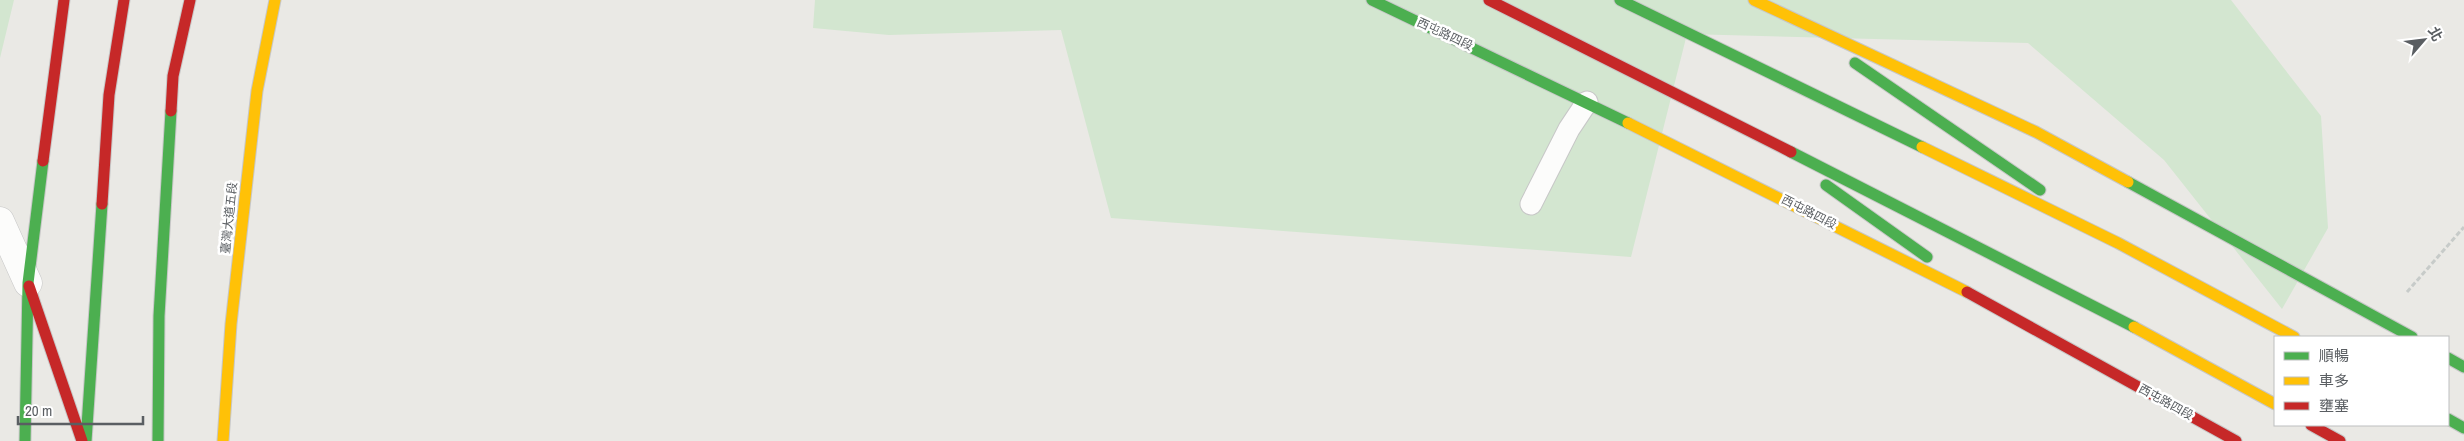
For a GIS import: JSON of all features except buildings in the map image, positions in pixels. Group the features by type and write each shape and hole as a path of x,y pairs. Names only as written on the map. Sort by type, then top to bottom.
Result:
{"street":[{"path":"25,441 28,283 64,0"},
{"path":"86,441 110,96 124,0"},
{"path":"158,441 159,316 173,76 190,0"},
{"name":"臺灣大道五段","path":"224,441 231,324 257,91 275,0"},
{"name":"西屯路四段","path":"1372,0 1587,102 2002,310 2236,441"},
{"path":"1489,0 1747,129 2194,358 2274,403"},
{"path":"1620,0 2118,243 2292,336"},
{"path":"1754,0 2036,132 2410,336"},
{"path":"1790,18 2118,243"},
{"path":"1747,129 2002,310"},
{"path":"0,221 28,283 82,441"},
{"path":"2449,359 2464,367"},
{"path":"2449,420 2464,428"},
{"path":"2313,426 2340,441"}],"lane":[{"path":"1531,204 1569,128 1587,102"}],"path":[{"path":"2386,322 2403,297 2464,227"}],"green space":[{"path":"0,0 14,0 0,58"},
{"path":"815,0 2231,0 2321,116 2328,228 2282,309 2164,160 2028,43 1687,34 1631,257 1111,218 1061,30 889,35 813,28"}],"traffic: fast":[{"path":"1372,0 1628,123"},
{"path":"1620,0 1922,147"},
{"path":"1855,63 2040,190"},
{"path":"158,441 159,316 171,111"},
{"path":"1791,152 2134,327"},
{"path":"25,441 28,283 43,161"},
{"path":"2128,182 2410,336"},
{"path":"1826,185 1927,257"},
{"path":"86,441 102,204"},
{"path":"2449,359 2464,367"},
{"path":"2449,420 2464,428"}],"traffic: slow":[{"path":"223,441 231,324 257,91 275,0"},
{"path":"1754,0 2036,132 2128,182"},
{"path":"1628,123 1967,292"},
{"path":"1922,147 2118,243 2292,336"},
{"path":"2134,327 2274,403"}],"traffic: jam":[{"path":"43,161 64,0"},
{"path":"102,204 109,95 124,0"},
{"path":"171,111 173,76 190,0"},
{"path":"1489,0 1791,152"},
{"path":"29,286 82,441"},
{"path":"1967,292 2236,441"},
{"path":"2313,426 2340,441"}]}
